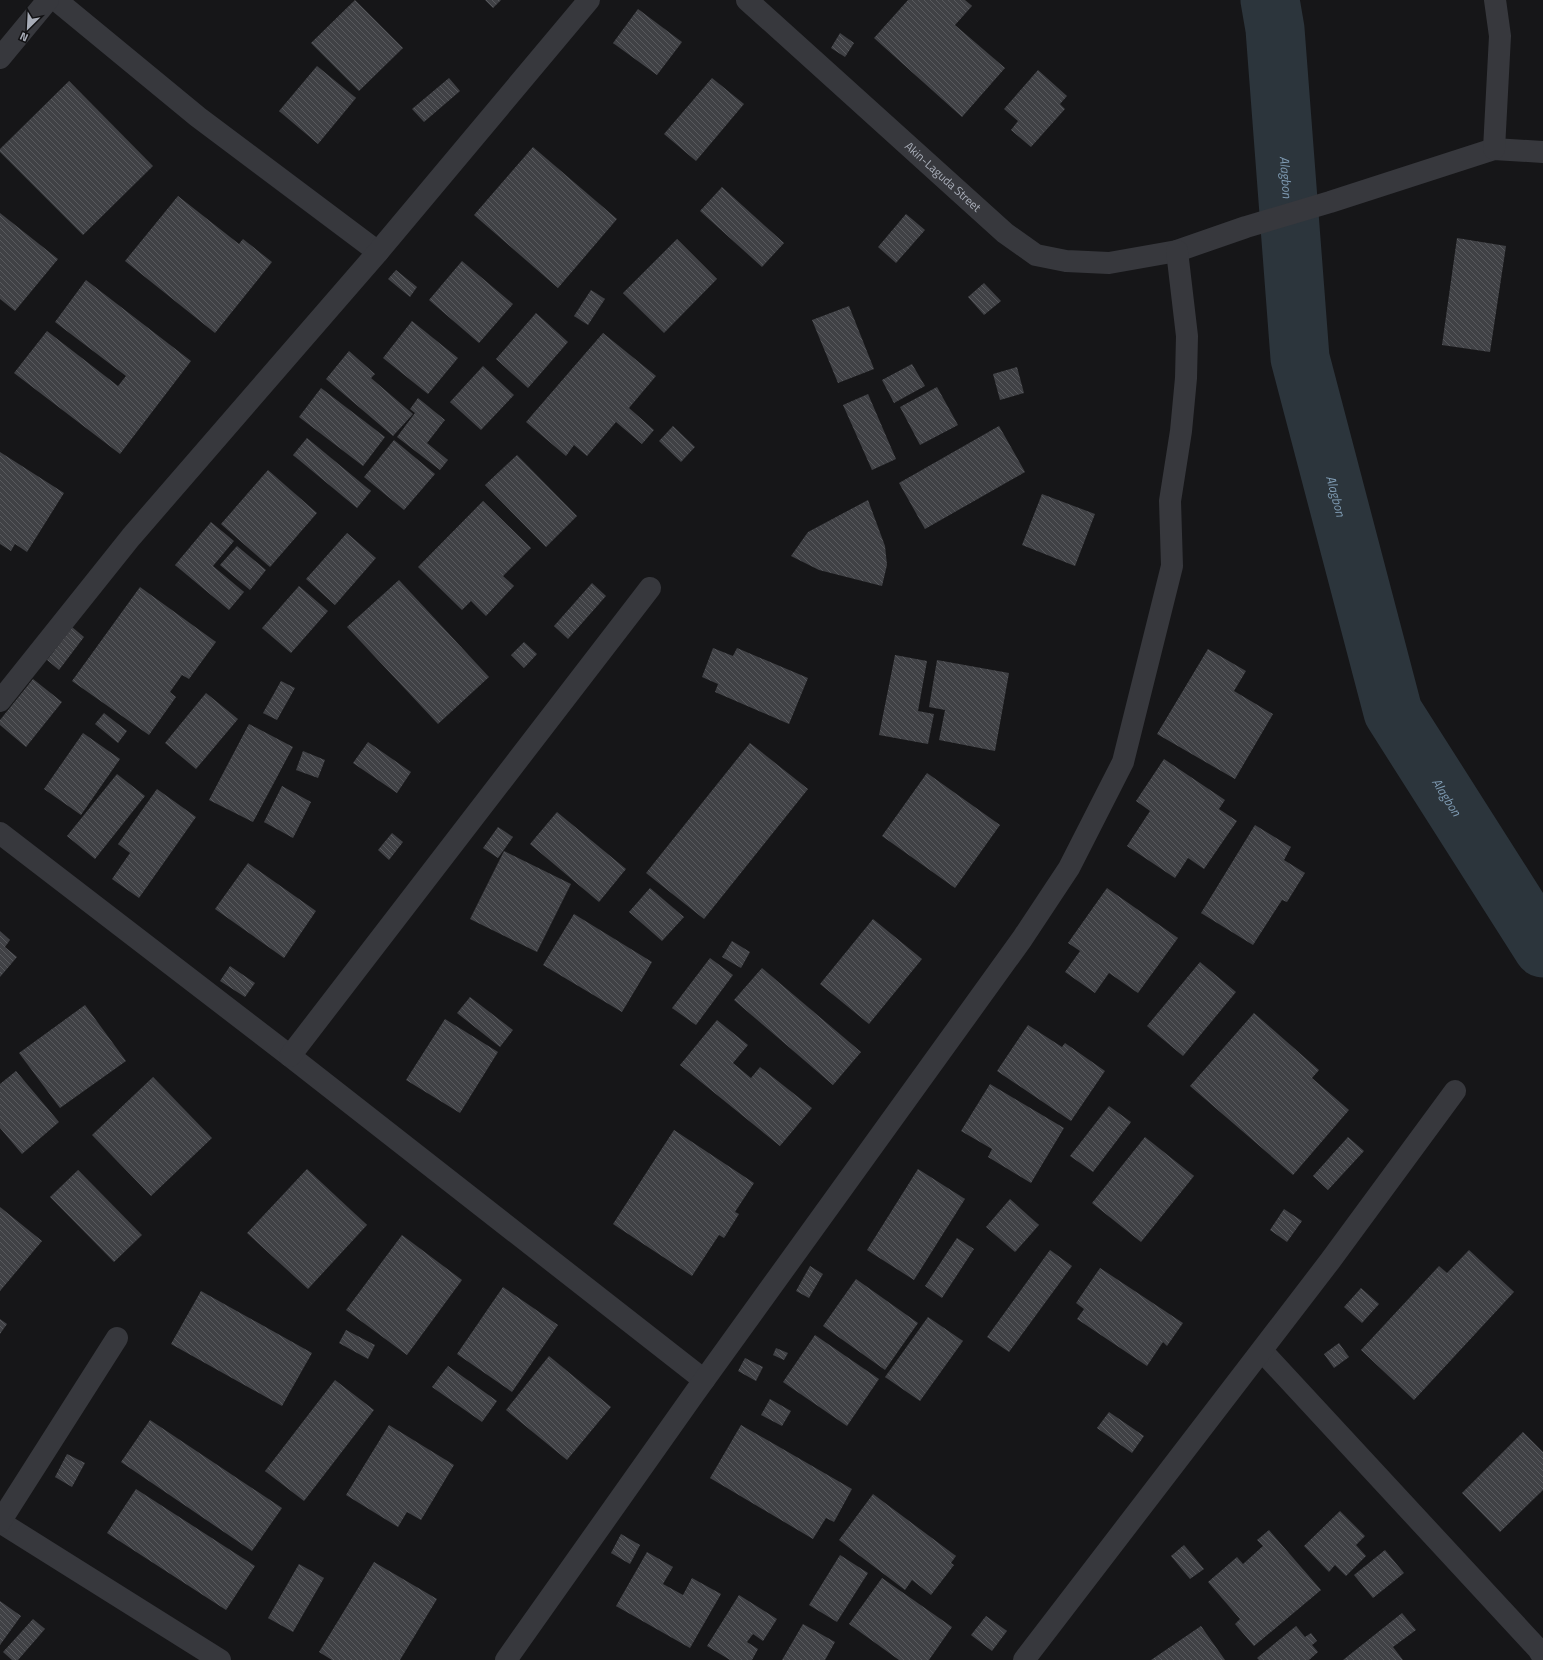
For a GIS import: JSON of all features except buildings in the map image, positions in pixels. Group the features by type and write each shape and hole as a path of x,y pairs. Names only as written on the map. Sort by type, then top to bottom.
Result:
{"street":[{"path":"0,58 48,0"},
{"path":"56,0 198,117 378,252"},
{"path":"0,701 131,537 378,252 589,0"},
{"name":"Akin-Laguda Street","path":"747,0 1005,233 1036,254 1066,261 1109,263 1177,252 1246,227 1330,202 1494,149"},
{"path":"1495,0 1500,36 1494,149 1543,152"},
{"path":"506,1660 704,1380 1022,939 1069,868 1123,762 1172,566 1170,501 1181,431 1186,378 1187,336 1177,252"},
{"path":"290,1056 650,588"},
{"path":"0,833 290,1056 704,1380"},
{"path":"1024,1660 1330,1261 1455,1091"},
{"path":"117,1338 0,1522 220,1660"},
{"path":"1262,1350 1543,1657"}],"waterway":[{"name":"Alagbon","path":"1270,0 1275,29 1300,358 1393,712 1543,948"}]}
